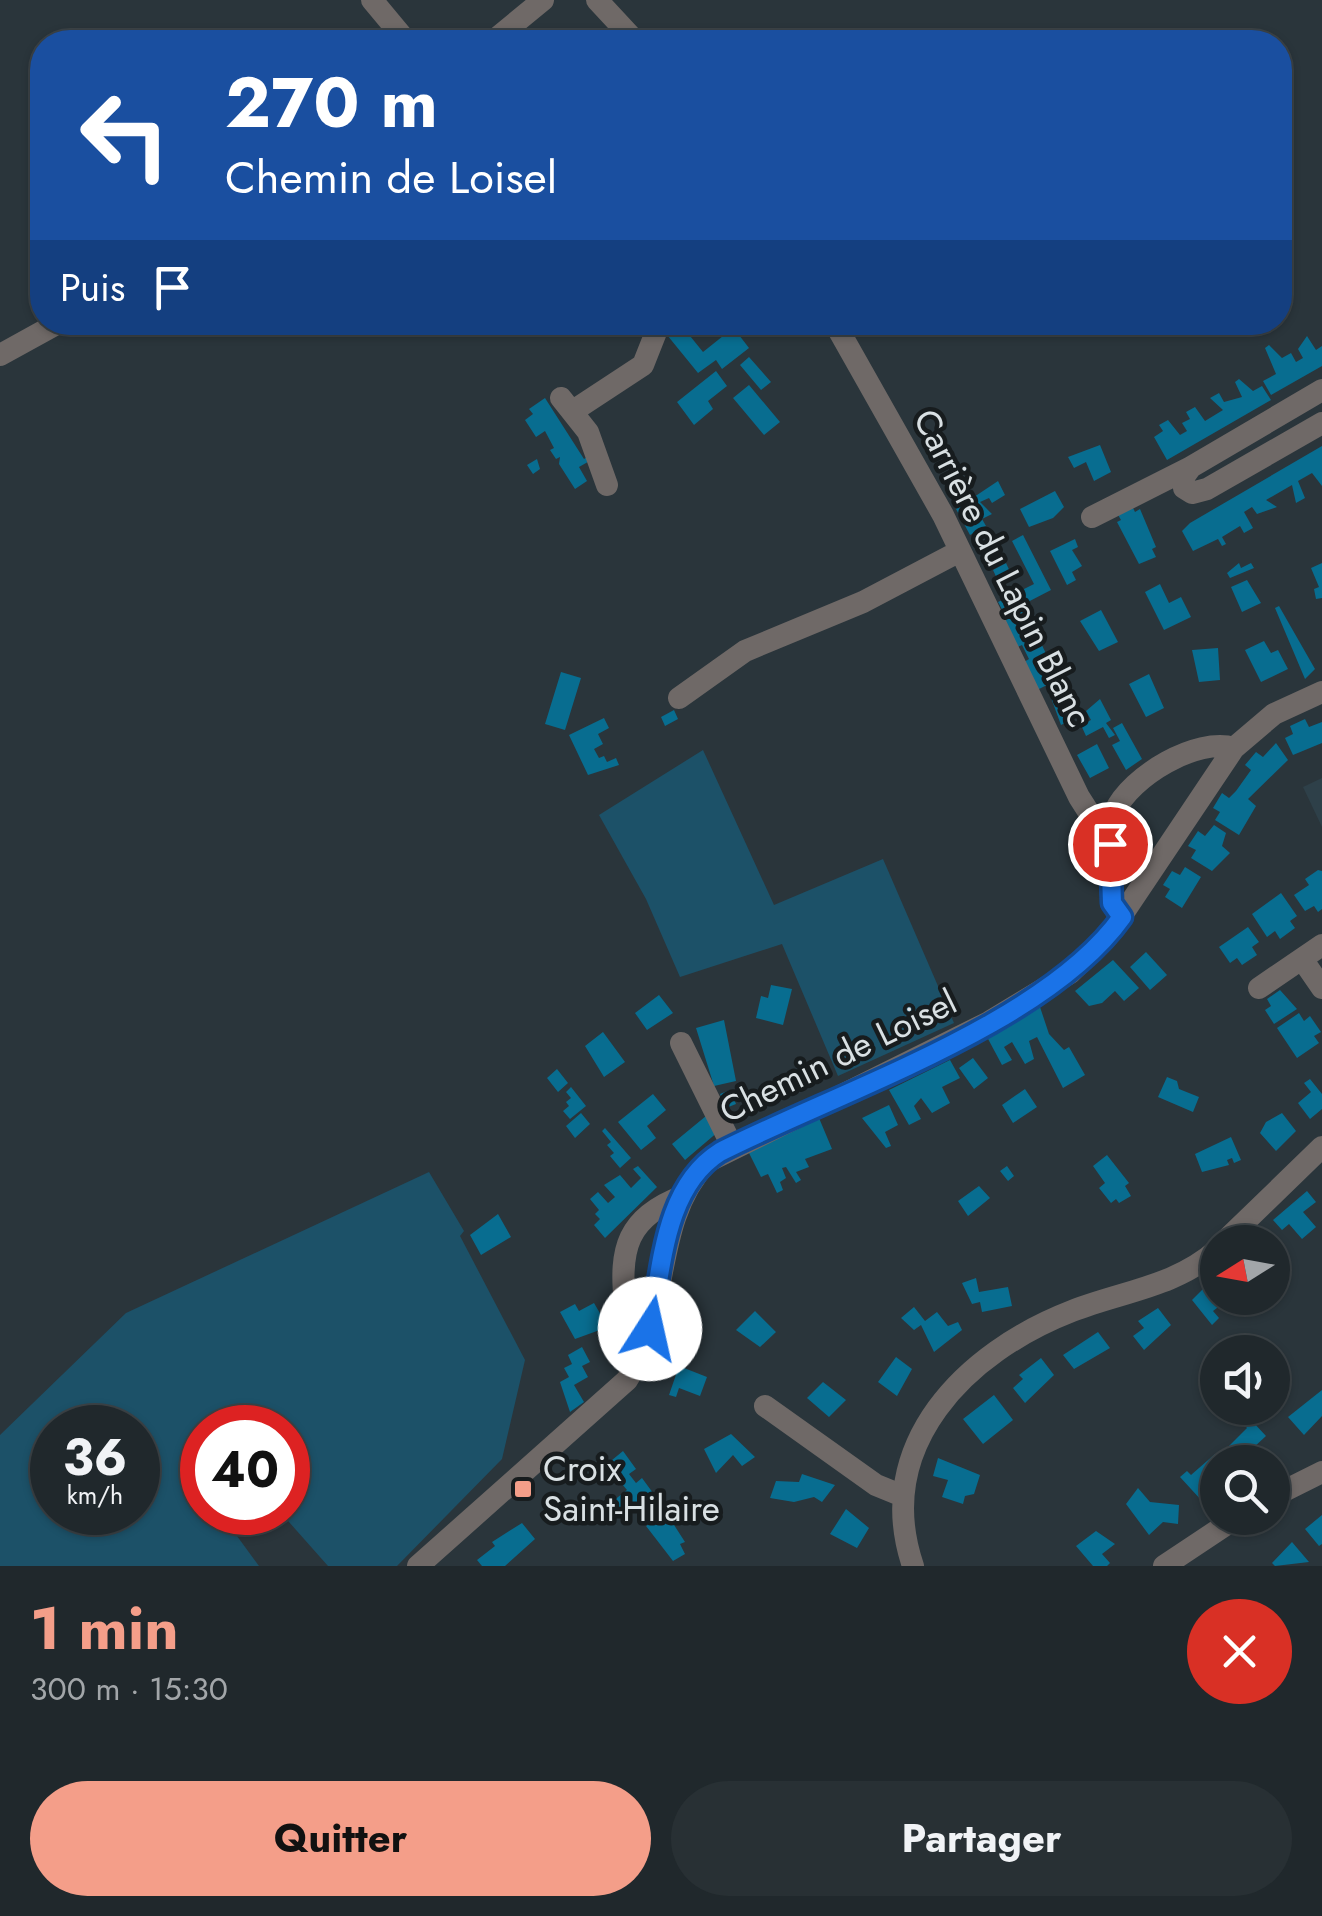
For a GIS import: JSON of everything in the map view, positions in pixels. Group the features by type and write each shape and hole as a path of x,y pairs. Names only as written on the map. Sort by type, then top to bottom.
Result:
{"street":[{"path":"372,0 396,30"},
{"path":"507,30 543,0"},
{"path":"596,0 625,30"},
{"path":"0,356 37,335"},
{"path":"607,485 594,444 567,404 643,365 655,335"},
{"name":"Carrière du Lapin Blanc","path":"841,335 960,552 1079,797 1110,844"},
{"path":"1092,517 1191,467 1322,390"},
{"path":"1191,467 1183,478 1184,488 1190,493 1202,492 1322,423"},
{"path":"679,698 745,651 864,602 960,552"},
{"name":"Chemin de Loisel","path":"418,1566 611,1397 642,1356 666,1239 683,1196 707,1162 732,1146 890,1072 1034,998 1090,956 1122,917 1234,748 1274,714 1322,692"},
{"path":"1122,917 1112,903 1113,815 1134,785 1204,747 1220,744 1234,748"},
{"path":"1259,988 1312,952 1322,988"},
{"path":"682,1043 732,1146"},
{"path":"1242,1225 1322,1147"},
{"path":"642,1356 628,1332 622,1252 647,1216 683,1196"},
{"path":"914,1566 904,1525 903,1496 913,1450 931,1413 958,1382 991,1354 1064,1314 1174,1279 1200,1261"},
{"path":"765,1406 876,1484 903,1496"},
{"path":"1290,1488 1322,1472"},
{"path":"1164,1566 1210,1535"},
{"path":"439,1547 453,1566"}],"shaded area":[{"path":"703,750 774,905 883,859 954,1023 838,1076 782,944 680,977 646,899 599,815"},
{"path":"1322,778 1322,827 1303,787"},
{"path":"429,1172 464,1231 460,1236 525,1360 502,1459 397,1566 328,1566 301,1535 310,1535 310,1405 180,1405 180,1535 238,1535 259,1566 0,1566 0,1435 30,1406 30,1535 160,1535 160,1405 31,1405 126,1313"}],"building":[{"path":"667,335 689,335 703,352 724,335 739,335 749,348 722,369 716,360 698,373"},
{"path":"1307,336 1316,350 1322,346 1322,366 1271,395 1263,381 1276,374 1265,348 1269,345 1282,358 1291,353 1296,362 1303,358 1298,349"},
{"path":"749,357 771,382 761,390 740,365"},
{"path":"716,371 727,386 708,401 713,409 694,425 677,402"},
{"path":"1239,379 1253,391 1262,386 1271,400 1167,460 1154,437 1163,431 1159,425 1168,420 1180,435 1187,431 1182,423 1190,419 1186,412 1195,407 1205,421 1223,410 1210,398 1219,393 1224,402 1242,397 1235,382"},
{"path":"749,385 780,422 764,435 733,398"},
{"path":"545,398 584,459 592,454 593,459 579,467 587,481 575,489 559,464 560,457 556,459 550,450 554,448 545,431 536,437 525,420 533,414 529,409"},
{"path":"1100,445 1111,472 1094,481 1086,462 1074,468 1068,457"},
{"path":"1322,446 1322,486 1312,473 1298,481 1305,498 1296,503 1292,485 1266,500 1277,507 1257,514 1252,507 1244,512 1253,528 1244,533 1240,526 1222,537 1226,544 1222,546 1218,539 1193,551 1182,531 1190,523"},
{"path":"537,459 540,469 533,474 527,465"},
{"path":"998,481 1005,495 992,503 989,498 980,502 992,514 982,519 986,526 970,535 956,509"},
{"path":"1055,491 1064,507 1053,518 1029,527 1020,509"},
{"path":"1132,506 1135,512 1140,509 1156,547 1152,549 1156,557 1139,564 1117,522 1121,520 1117,513"},
{"path":"1023,535 1051,590 1024,604 1027,611 1015,616 1027,642 1038,637 1052,666 1046,669 1053,682 1037,690 1024,662 1029,659 1022,645 1011,650 995,618 1004,613 998,602 1034,584 1012,541"},
{"path":"1075,539 1078,547 1072,550 1082,566 1072,572 1076,580 1067,585 1050,551"},
{"path":"1006,563 1012,576 999,583 993,570"},
{"path":"1239,563 1241,568 1251,563 1254,568 1230,578 1227,573"},
{"path":"1322,563 1322,598 1316,599 1314,589 1319,587 1311,568"},
{"path":"1247,580 1261,603 1242,612 1231,587"},
{"path":"1160,584 1169,603 1181,597 1191,617 1164,630 1145,592"},
{"path":"1279,606 1315,669 1305,679 1275,608"},
{"path":"1101,610 1118,642 1099,651 1080,621"},
{"path":"1264,641 1271,653 1278,650 1288,669 1261,682 1245,650"},
{"path":"1218,648 1220,680 1199,682 1192,650"},
{"path":"561,672 581,678 565,730 545,724"},
{"path":"1149,674 1164,708 1146,717 1129,684"},
{"path":"1069,686 1083,714 1061,725 1050,695"},
{"path":"1100,699 1111,720 1106,723 1115,735 1109,738 1103,727 1086,736 1081,725 1091,720 1086,711"},
{"path":"674,710 678,719 665,726 661,717"},
{"path":"604,718 609,728 598,734 603,744 594,749 599,758 604,756 607,762 616,758 619,765 588,775 569,735"},
{"path":"1305,719 1309,727 1322,722 1322,743 1293,755 1285,738 1293,734 1290,726"},
{"path":"1122,723 1142,759 1126,770 1112,745 1120,741 1113,728"},
{"path":"1276,743 1288,760 1248,799 1256,806 1239,835 1215,820 1220,812 1213,808 1222,793 1229,798 1236,791 1251,770 1245,765 1256,752 1263,757"},
{"path":"1097,744 1109,768 1090,778 1077,755"},
{"path":"1214,825 1226,833 1222,846 1230,853 1212,871 1191,858 1196,850 1188,846 1198,831 1205,836"},
{"path":"1185,867 1201,877 1182,908 1165,897 1170,889 1163,885 1172,871 1180,875"},
{"path":"1322,871 1322,909 1318,912 1314,906 1305,911 1294,895 1309,885 1305,879"},
{"path":"1281,893 1297,916 1290,921 1295,928 1280,939 1275,931 1267,937 1252,914"},
{"path":"1248,927 1259,942 1252,947 1257,955 1242,965 1237,958 1230,963 1219,947"},
{"path":"1146,952 1167,975 1150,990 1130,967"},
{"path":"1113,960 1139,988 1124,1001 1115,991 1102,1003 1089,1006 1075,991"},
{"path":"771,985 792,989 783,1025 756,1018 761,996 768,998"},
{"path":"1280,990 1297,1009 1274,1024 1265,1010 1271,1006 1267,999"},
{"path":"659,995 673,1013 647,1030 635,1013"},
{"path":"1040,1007 1049,1034 1064,1050 1069,1047 1085,1075 1063,1088 1037,1037 1029,1041 1034,1059 1025,1064 1012,1042 1004,1047 1012,1060 1002,1065 987,1037"},
{"path":"1299,1013 1304,1021 1310,1016 1321,1032 1314,1036 1319,1043 1297,1058 1277,1028"},
{"path":"724,1020 736,1081 714,1086 696,1028"},
{"path":"603,1032 625,1062 604,1077 585,1046"},
{"path":"973,1058 988,1078 974,1089 959,1068"},
{"path":"950,1060 960,1078 942,1087 950,1103 932,1113 921,1098 914,1106 921,1119 909,1125 889,1090"},
{"path":"557,1069 568,1083 558,1092 547,1078"},
{"path":"1167,1077 1177,1081 1179,1089 1199,1097 1193,1112 1158,1097"},
{"path":"1310,1079 1322,1094 1322,1109 1310,1119 1298,1103 1311,1092 1304,1083"},
{"path":"571,1087 586,1106 570,1119 563,1111 569,1106 566,1102 571,1098 566,1092"},
{"path":"1025,1089 1037,1107 1013,1123 1002,1105"},
{"path":"730,1090 736,1104 726,1108 720,1094"},
{"path":"653,1094 666,1110 647,1126 656,1138 641,1150 618,1122"},
{"path":"889,1105 898,1125 885,1132 891,1146 886,1148 862,1118"},
{"path":"581,1113 590,1124 575,1138 566,1126"},
{"path":"1282,1113 1296,1131 1276,1151 1260,1133 1266,1122"},
{"path":"706,1116 719,1131 685,1160 672,1144"},
{"path":"819,1118 832,1149 805,1159 809,1167 796,1172 801,1180 796,1183 786,1167 782,1168 786,1178 780,1182 783,1190 777,1193 768,1174 761,1177 748,1151"},
{"path":"605,1128 631,1158 620,1168 610,1156 614,1153 607,1145 611,1142 602,1131"},
{"path":"1231,1137 1241,1160 1234,1163 1232,1158 1227,1160 1229,1165 1202,1172 1195,1154"},
{"path":"1107,1155 1129,1183 1125,1186 1131,1196 1119,1203 1116,1199 1111,1203 1099,1188 1105,1183 1093,1166"},
{"path":"638,1166 657,1187 605,1238 594,1225 600,1219 595,1214 599,1210 590,1199 598,1192 608,1203 615,1197 604,1185 620,1175 631,1188 641,1178 633,1169"},
{"path":"1007,1166 1014,1176 1008,1181 1000,1171"},
{"path":"979,1186 990,1198 968,1216 958,1201"},
{"path":"1307,1191 1316,1202 1303,1212 1316,1227 1302,1239 1289,1224 1278,1225 1273,1220"},
{"path":"498,1214 511,1237 481,1255 470,1235"},
{"path":"976,1278 979,1292 1008,1287 1012,1306 982,1312 980,1302 972,1304 962,1283"},
{"path":"1200,1292 1200,1310 1192,1300"},
{"path":"594,1303 608,1327 575,1339 560,1312 575,1304 579,1311"},
{"path":"914,1307 925,1321 937,1312 948,1326 958,1322 962,1330 934,1352 921,1325 914,1330 901,1318"},
{"path":"1158,1308 1171,1325 1144,1350 1133,1336 1144,1328 1138,1321"},
{"path":"755,1311 776,1332 760,1347 736,1330"},
{"path":"1204,1315 1219,1318 1212,1325"},
{"path":"1098,1332 1110,1348 1074,1369 1063,1355"},
{"path":"582,1347 590,1362 582,1366 588,1377 574,1385 584,1402 570,1412 560,1382 569,1377 564,1368 572,1364 568,1355"},
{"path":"896,1357 912,1369 897,1396 878,1382"},
{"path":"1041,1358 1054,1375 1025,1403 1013,1388 1023,1379 1019,1375"},
{"path":"679,1366 707,1377 700,1396 679,1388 676,1397 669,1395"},
{"path":"823,1382 846,1400 829,1417 807,1398"},
{"path":"1322,1390 1322,1416 1304,1435 1290,1415"},
{"path":"994,1395 1013,1420 983,1444 963,1419"},
{"path":"1244,1425 1256,1425 1266,1436 1256,1445 1230,1445 1247,1428"},
{"path":"731,1434 755,1457 742,1466 733,1455 716,1473 704,1449"},
{"path":"623,1451 636,1469 629,1474 636,1483 642,1478 653,1493 624,1515 613,1501 627,1490 606,1465"},
{"path":"938,1458 980,1475 974,1494 965,1496 963,1504 942,1497 948,1480 933,1476"},
{"path":"1200,1467 1200,1499 1180,1477 1187,1471 1191,1475"},
{"path":"802,1474 835,1485 822,1502 814,1497 794,1502 770,1498 776,1481 799,1482"},
{"path":"1138,1488 1150,1502 1179,1505 1178,1524 1163,1522 1149,1535 1126,1504"},
{"path":"846,1509 869,1528 857,1548 830,1534"},
{"path":"667,1514 685,1542 680,1544 685,1554 673,1561 646,1526"},
{"path":"1322,1515 1322,1544 1319,1546 1305,1529"},
{"path":"522,1523 535,1539 505,1566 482,1566 477,1560 495,1546 492,1542"},
{"path":"1096,1531 1115,1544 1102,1554 1110,1563 1107,1566 1093,1566 1076,1546"},
{"path":"1292,1542 1309,1562 1275,1566 1272,1563"}],"place":[{"name":"Croix Saint-Hilaire","path":"523,1489"}],"route":[{"path":"650,1329 670,1226 689,1185 713,1156 921,1057 1059,982 1100,946 1122,917 1112,903 1110,844"}]}
